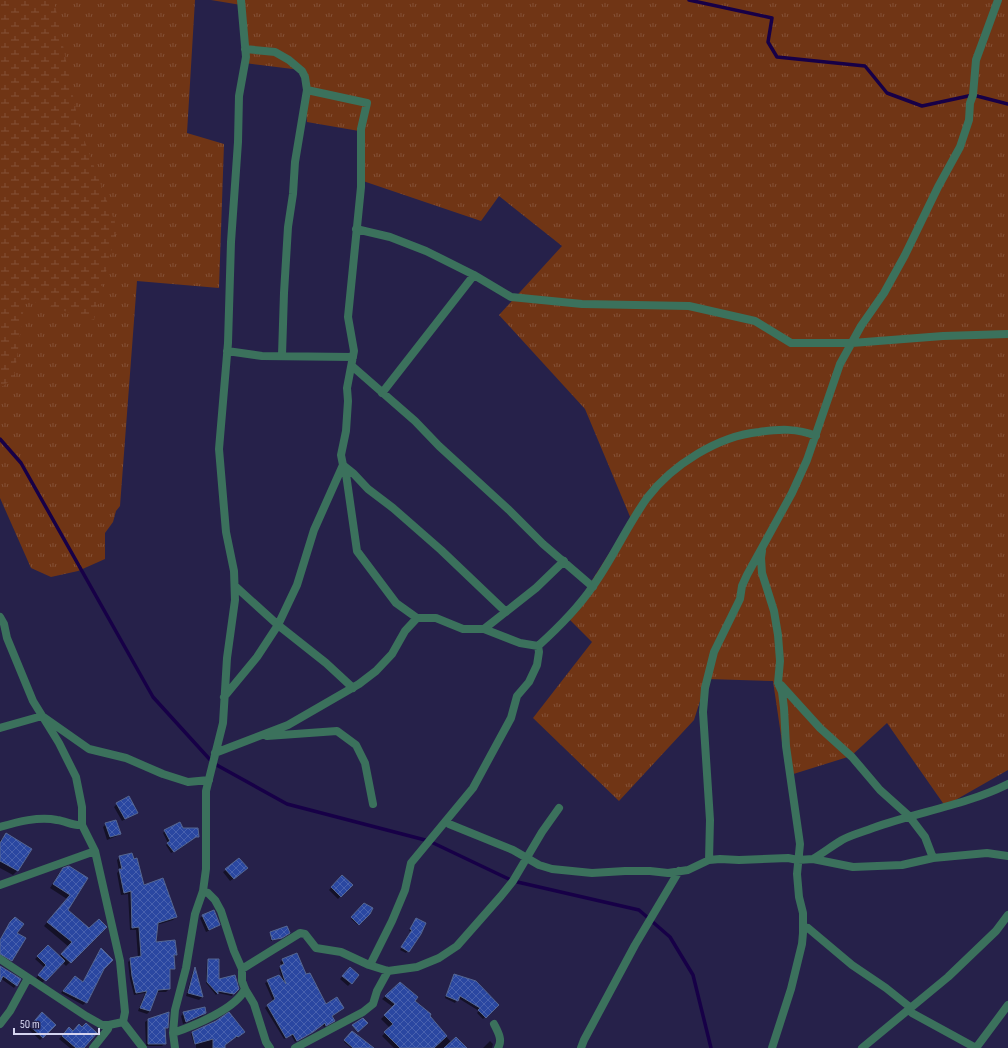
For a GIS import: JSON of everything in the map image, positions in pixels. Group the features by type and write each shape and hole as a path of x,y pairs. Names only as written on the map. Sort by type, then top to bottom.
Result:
{"street":[{"path":"175,1048 175,1010 186,968 195,914 203,891 206,869 206,790 223,723 227,658 235,600 234,571 226,532 219,449 228,352 231,242 238,142 239,96 246,57 241,0"},
{"path":"709,860 709,787 703,712 705,688 714,652 740,599 742,586 747,575 792,493 816,436 840,364 861,326 884,293 960,147 969,120 976,60 998,0"},
{"path":"245,49 275,52 289,60 302,71 305,77 307,90 295,162 293,194 287,234 282,356"},
{"path":"307,90 367,103 361,129 361,187 348,317 354,351 347,388 348,401 346,431 341,455 344,466 356,551 396,603 417,618 436,618 463,629 484,629 520,643 538,646"},
{"path":"356,229 397,240 426,251 474,275 511,297 582,304 689,306 755,321 791,342 852,343 943,336 1008,334"},
{"path":"382,393 474,275"},
{"path":"228,352 262,356 353,357"},
{"path":"352,366 415,420 439,446 509,510 543,544 593,587"},
{"path":"538,646 558,628 593,587 648,498 671,473 696,455 723,441 748,433 783,429 805,431 816,436"},
{"path":"224,697 257,657 278,625 297,585 314,530 344,466"},
{"path":"344,466 368,489 393,508 441,550 506,612"},
{"path":"762,548 762,573 774,610 778,635 780,661 778,682 782,692 786,746 800,844 797,874 799,897 803,913 802,944 772,1048"},
{"path":"484,629 536,588 564,561"},
{"path":"235,586 278,625 326,663 353,688"},
{"path":"0,617 4,624 3,640 33,701 59,743 76,777 82,807 82,825 96,851 120,961 125,1012 123,1022 143,1048"},
{"path":"215,753 288,725 353,688 376,670 392,654 405,632 417,618"},
{"path":"370,965 392,921 405,890 412,863 473,788 511,718 517,696 529,682 537,665 540,652 538,646"},
{"path":"778,682 820,728 852,757 880,790 909,816 925,837 933,858"},
{"path":"0,728 42,716"},
{"path":"42,716 89,749 126,758 163,774 188,782 209,780"},
{"path":"260,736 336,731 356,745 365,764 373,804"},
{"path":"813,859 843,840 886,823 957,803 1008,784"},
{"path":"242,969 300,933 305,934 316,948 341,952 388,971 417,967 439,958 457,946 501,896 513,881 526,857 559,808"},
{"path":"0,827 37,820 56,820 82,825"},
{"path":"446,821 513,850 539,865 552,869 592,872 638,871 668,873 688,870 709,860 788,858 798,860 813,859 853,867 902,865 933,858 987,853 1008,856"},
{"path":"0,885 96,851"},
{"path":"581,1048 634,945 679,871"},
{"path":"203,891 208,893 215,900 221,911 234,951 242,969 242,981 254,1004 266,1042 270,1048"},
{"path":"862,1048 948,978 996,931 1008,915"},
{"path":"803,927 808,928 852,966 886,988 910,1009 912,1013 976,1048 1008,1005"},
{"path":"0,959 86,1016 109,1026 123,1022"},
{"path":"295,1048 363,1012 373,1004 377,991 388,971"},
{"path":"0,1024 10,1011 28,978"},
{"path":"174,1033 202,1022 219,1013 236,1000 245,989"},
{"path":"494,1024 500,1037 500,1045 498,1048"},
{"path":"92,1048 109,1026"}],"green space":[{"path":"0,0 195,0 187,133 224,144 219,288 137,281 120,506 116,511 113,522 105,533 105,559 78,571 51,577 31,568 0,498"},
{"path":"0,0 54,0 79,126 117,228 94,320 25,299 14,378 0,388"},
{"path":"211,0 1008,0 1008,770 945,806 887,723 851,756 787,776 773,681 707,679 694,720 619,801 533,718 592,642 568,618 631,519 585,409 499,315 562,246 499,196 481,221 363,181 359,131 307,122 301,70 245,63 241,5"}],"building":[{"path":"129,796 138,813 125,819 116,803"},
{"path":"116,820 121,834 110,837 105,823"},
{"path":"180,822 183,828 198,828 199,837 196,837 174,852 167,843 170,841 164,830"},
{"path":"6,833 32,849 18,871 0,861 0,843"},
{"path":"132,853 134,859 137,858 144,885 163,878 177,917 158,923 156,942 175,940 177,955 174,955 175,969 170,969 170,989 158,990 150,1011 140,1008 147,991 136,993 132,976 130,958 141,956 139,927 132,928 131,891 124,893 119,869 122,869 119,856"},
{"path":"239,858 248,868 234,879 225,869"},
{"path":"69,866 88,878 68,910 89,928 99,919 107,927 71,963 61,954 72,942 47,922 70,895 53,884 63,868"},
{"path":"342,875 353,885 341,897 331,887"},
{"path":"364,903 373,908 370,914 359,925 351,917"},
{"path":"214,910 220,925 209,930 202,915"},
{"path":"15,917 24,924 17,933 26,938 12,961 0,954 0,940 10,922"},
{"path":"416,918 426,923 421,934 409,952 401,947 412,930 410,929"},
{"path":"287,926 290,933 282,938 272,940 270,932"},
{"path":"48,945 65,961 46,981 38,975 46,965 37,956"},
{"path":"101,948 113,960 104,969 87,1003 63,991 75,976 83,982"},
{"path":"297,953 306,974 310,973 326,1004 337,997 344,1008 332,1016 335,1021 326,1026 325,1023 297,1041 293,1034 286,1038 267,1005 275,999 267,980 279,975 286,984 280,966 284,964 282,959"},
{"path":"208,959 219,959 219,979 235,975 239,989 234,994 218,991 218,994 207,982"},
{"path":"0,966 21,979 17,986 3,976 0,982"},
{"path":"195,967 203,997 188,993"},
{"path":"350,967 359,975 352,984 342,976"},
{"path":"454,974 476,981 499,1005 486,1018 478,1010 480,1008 460,996 458,1001 446,996"},
{"path":"400,982 418,997 415,1001 431,1014 430,1016 447,1036 434,1048 400,1048 384,1032 393,1024 384,1015 395,1004 385,996"},
{"path":"205,1007 206,1013 186,1022 183,1012"},
{"path":"42,1012 56,1025 43,1038 30,1026"},
{"path":"169,1012 168,1028 165,1028 166,1044 148,1044 148,1019"},
{"path":"229,1012 245,1032 225,1045 225,1048 213,1048 213,1039 195,1044 192,1032 216,1021"},
{"path":"363,1018 368,1023 358,1032 352,1025"},
{"path":"86,1023 97,1033 84,1048 76,1048 62,1036 69,1027 73,1031 79,1024 82,1027"},
{"path":"352,1031 374,1048 353,1048 344,1040"},
{"path":"456,1037 467,1048 444,1048"}],"waterway":[{"path":"689,0 772,18 768,42 777,57 865,66 887,93 922,106 973,95 1008,104"},
{"path":"0,439 21,463 153,697 213,763 287,804 429,841 513,881 639,910 670,937 693,975 711,1048"}]}
